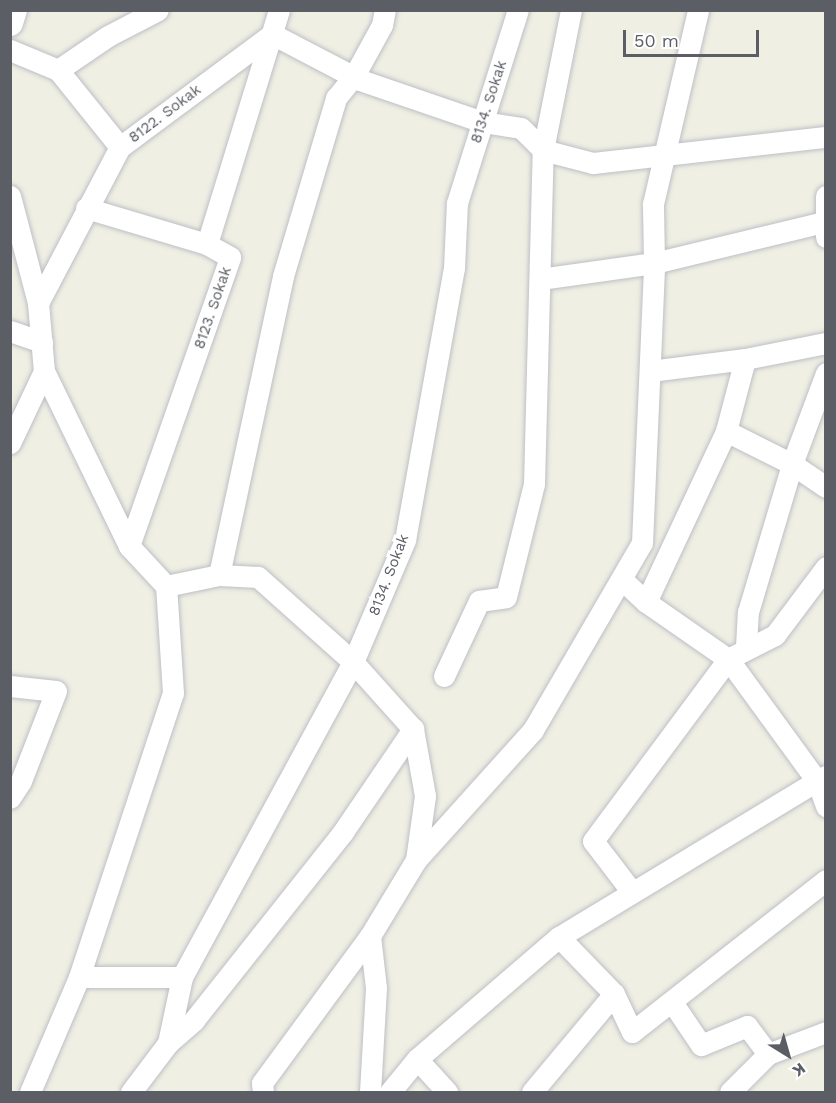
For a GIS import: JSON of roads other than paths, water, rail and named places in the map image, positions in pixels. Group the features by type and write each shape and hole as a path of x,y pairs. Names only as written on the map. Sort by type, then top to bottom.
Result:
{"street":[{"path":"10,22 14,10"},
{"path":"108,36 117,10"},
{"path":"58,70 108,36 158,10"},
{"path":"86,208 207,244 279,10"},
{"path":"219,575 283,276 336,98 354,76 382,25 385,10"},
{"name":"8134. Sokak","path":"131,1092 168,1043 182,977 353,662 405,540 454,268 457,203 518,10"},
{"path":"444,676 479,601 506,597 534,484 543,150 571,10"},
{"path":"263,1092 262,1083 370,936 416,860 533,730 642,543 654,263 653,204 698,10"},
{"path":"272,33 354,76 483,122 521,128 543,150 593,163 825,137"},
{"name":"8122. Sokak","path":"10,50 58,70 120,147 272,33"},
{"path":"39,303 86,208 120,147"},
{"path":"10,196 39,303 44,371 129,546 166,586 173,693 79,977 30,1092"},
{"path":"540,279 654,263 824,229 825,196"},
{"name":"8123. Sokak","path":"129,546 230,257 207,244"},
{"path":"10,331 42,342"},
{"path":"650,371 745,359 825,343"},
{"path":"646,602 726,431 745,359"},
{"path":"10,443 44,371"},
{"path":"632,892 593,842 737,653 792,464 825,373"},
{"path":"726,431 792,464 825,487"},
{"path":"737,653 775,635 825,567"},
{"path":"166,586 219,575 258,577 353,662 413,729 425,796 416,860"},
{"path":"622,580 646,602 737,653 821,778 825,806"},
{"path":"10,686 56,690 21,781 10,798"},
{"path":"168,1043 194,1020 343,832 413,729"},
{"path":"390,1092 417,1059 559,937 821,778"},
{"path":"559,937 614,994 632,1032 825,880"},
{"path":"370,936 376,988 370,1092"},
{"path":"79,977 182,977"},
{"path":"532,1092 614,994"},
{"path":"672,1002 701,1045 747,1026 768,1054"},
{"path":"730,1092 768,1054 825,1032"},
{"path":"417,1059 447,1092"}]}
